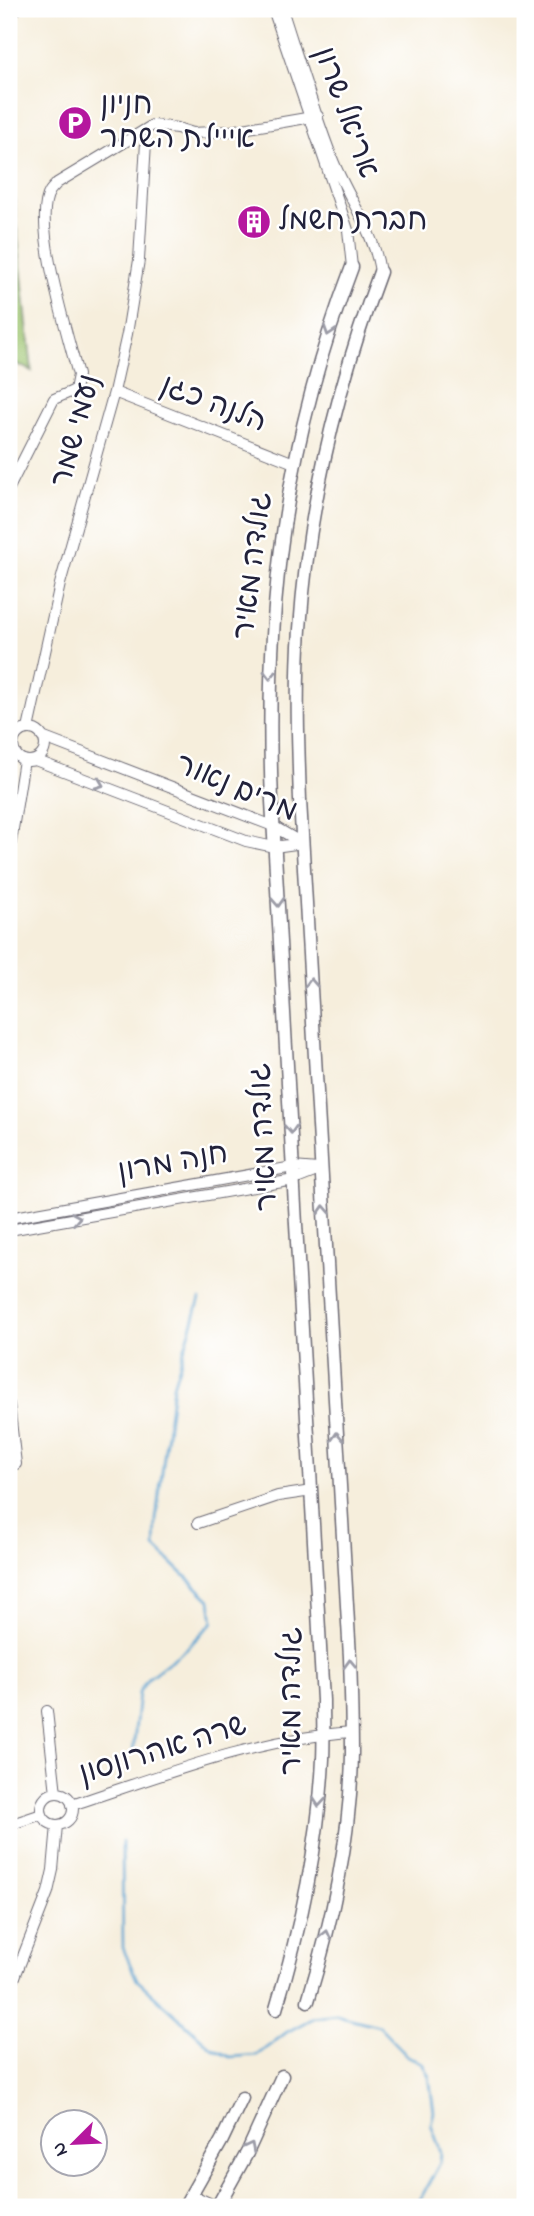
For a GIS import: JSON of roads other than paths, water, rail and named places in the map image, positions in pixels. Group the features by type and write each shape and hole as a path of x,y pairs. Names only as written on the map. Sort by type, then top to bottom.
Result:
{"main road":[{"name":"גולדה מאיר","path":"276,2009 291,1959 307,1888 319,1811 323,1734 322,1658 273,826 269,713 271,650 279,559 294,463 320,361 352,267"},
{"name":"גולדה מאיר","path":"309,2001 328,1930 342,1852 352,1755 350,1657 298,751 298,663 310,537 337,406 380,272"},
{"path":"217,2207 253,2140 282,2076"},
{"path":"184,2207 242,2098"}],"street":[{"path":"9,13 18,9"},
{"name":"אריאל שרון","path":"273,9 314,117 345,188 366,225 380,272"},
{"name":"אריאל שרון","path":"282,9 348,230 352,267"},
{"path":"9,488 54,400 75,390 78,375 47,252 44,216 49,192 57,183 153,125 193,133 217,132 314,117"},
{"name":"נעמי שמר","path":"28,729 61,584 114,392 127,334 139,260 146,142"},
{"name":"הלנה כגן","path":"114,392 294,463"},
{"path":"28,729 34,730 42,737 44,751 35,760 18,757 12,746 17,734 28,729"},
{"name":"מרים נאור","path":"42,737 273,826 303,844"},
{"path":"9,853 24,760"},
{"name":"מרים נאור","path":"35,760 246,841 275,847 303,844"},
{"name":"חנה מרון","path":"9,1219 322,1169"},
{"name":"חנה מרון","path":"9,1231 293,1173"},
{"path":"9,1219 9,1231"},
{"path":"9,1404 16,1464"},
{"path":"198,1523 278,1496 312,1491"},
{"path":"47,1711 56,1793"},
{"name":"שרה אהרונסון","path":"72,1805 248,1749 323,1734 351,1732"},
{"path":"56,1793 68,1798 72,1805 72,1815 68,1821 57,1825 46,1821 42,1814 45,1798 56,1793"},
{"path":"9,1825 42,1814"},
{"path":"9,1992 48,1892 57,1825"},
{"path":"192,2195 217,2207"},
{"path":"192,2195 204,2207"}],"waterway":[{"path":"133,1753 139,1692 148,1678 186,1649 213,1622 210,1600 155,1547 156,1519 173,1386 200,1299"},
{"path":"122,1842 123,1948 137,1980 213,2049 230,2057 257,2055 287,2032 313,2018 336,2015 379,2026 408,2056 422,2063 429,2076 434,2112 431,2124 441,2153 440,2163 416,2207"}],"place":[{"name":"חניון אייילת השחר","path":"75,123"},
{"name":"חברת חשמל","path":"254,222"}]}
